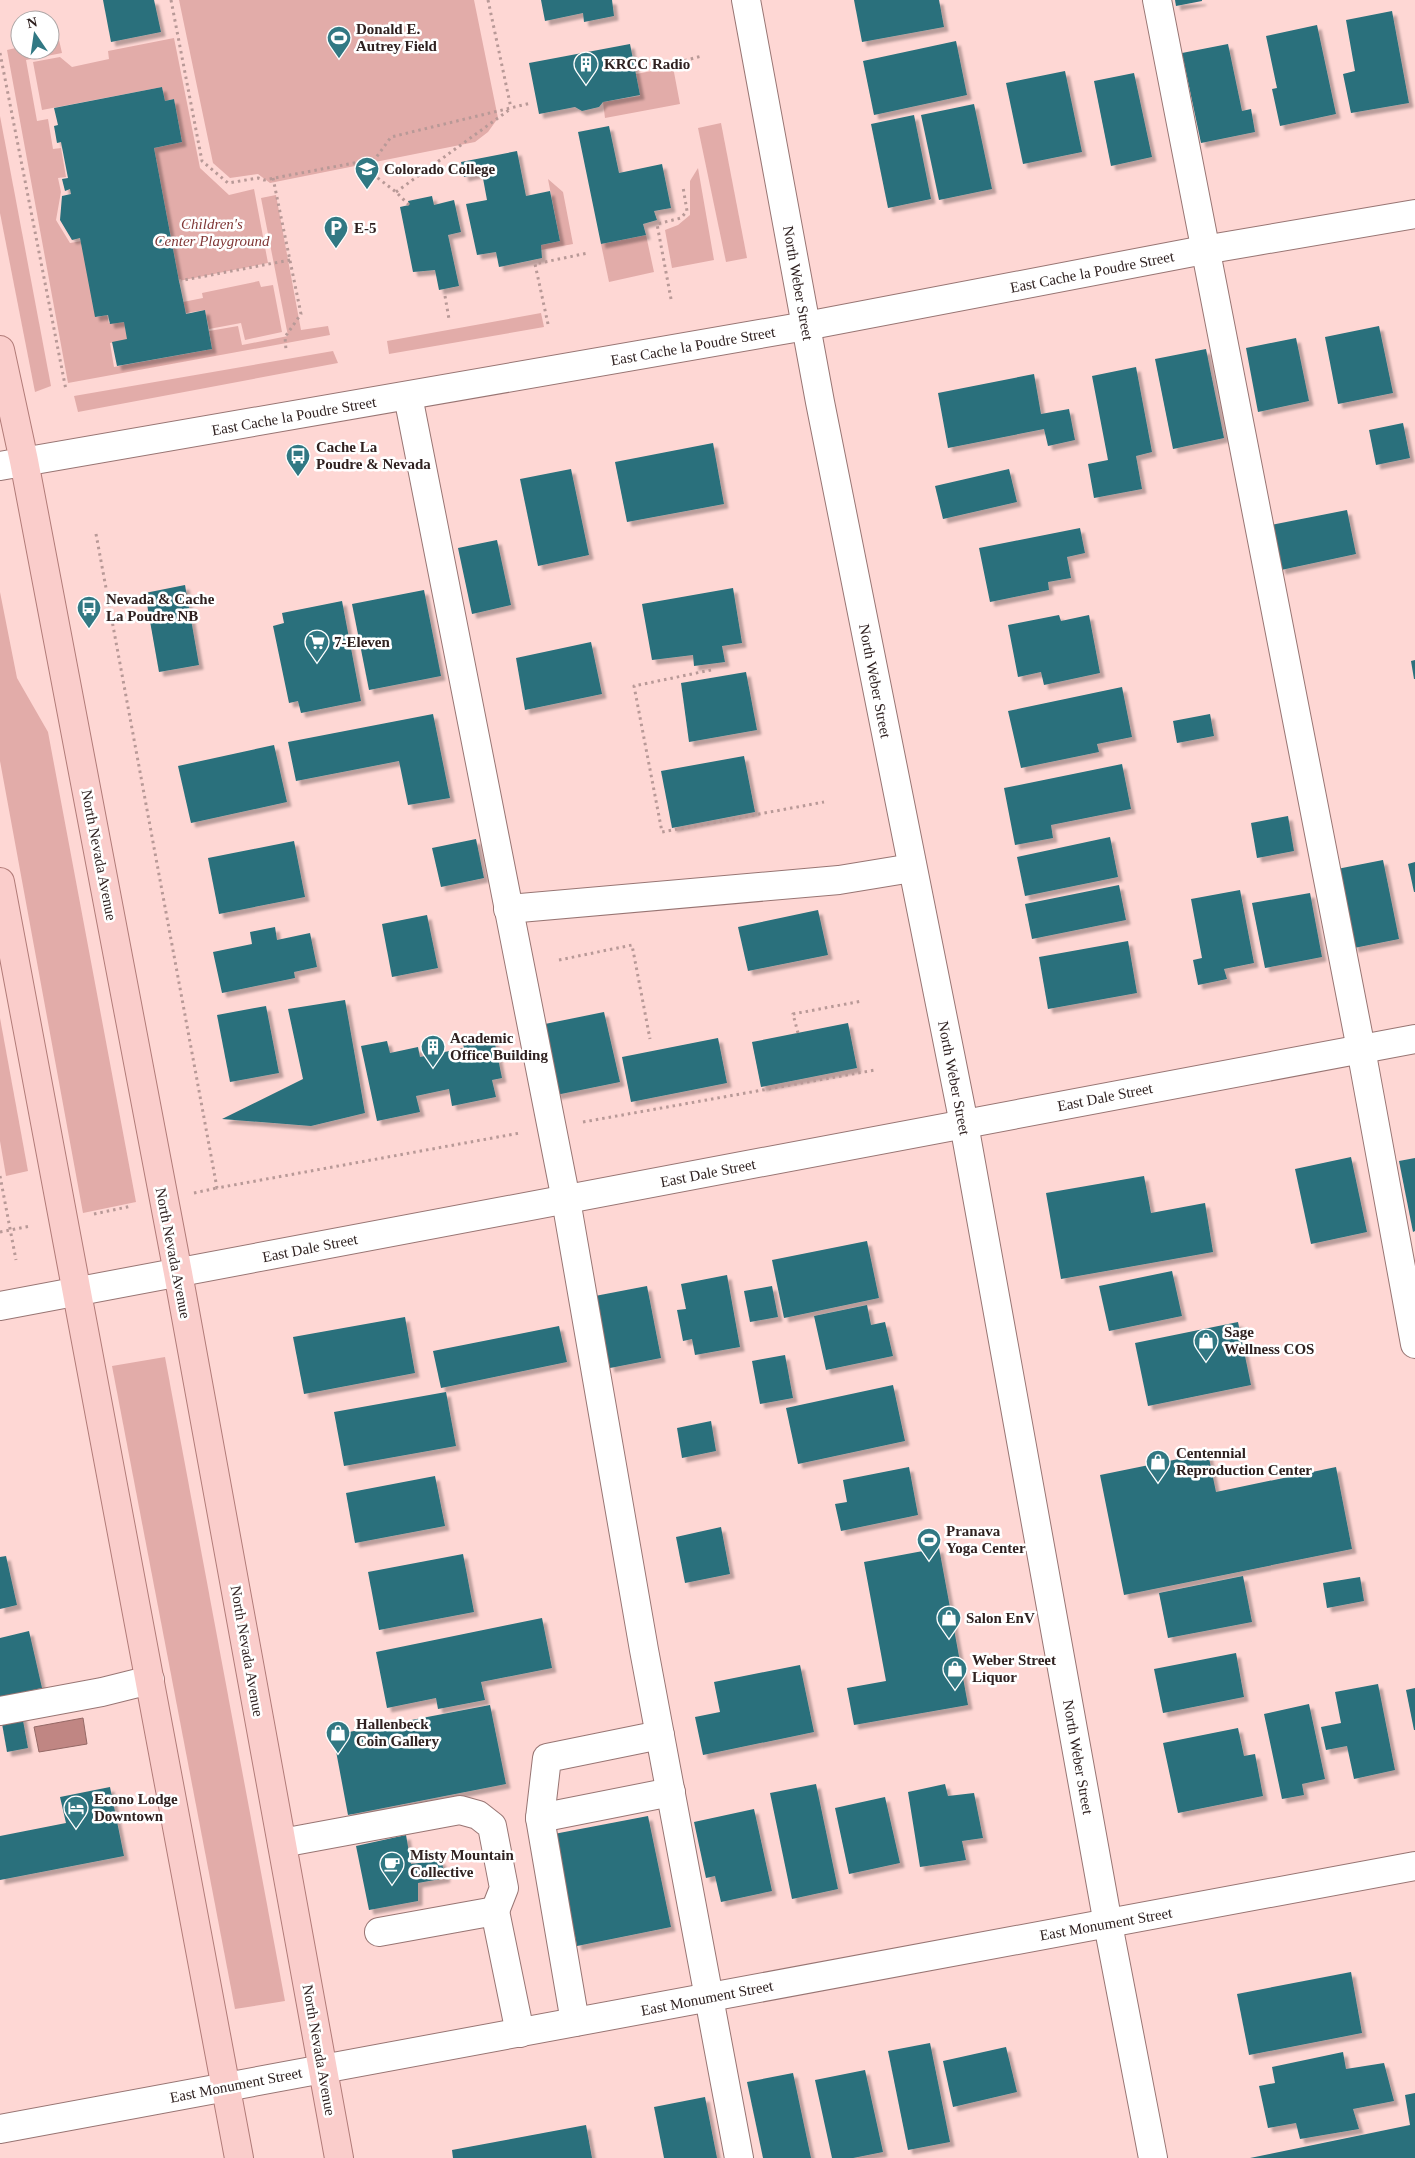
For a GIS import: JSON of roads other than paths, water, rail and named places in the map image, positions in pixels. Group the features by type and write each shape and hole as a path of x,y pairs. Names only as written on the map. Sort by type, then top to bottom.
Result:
{"main road":[{"name":"North Nevada Avenue","path":"0,350 12,463 178,1273 339,2158"},
{"path":"0,882 239,2158"}],"street":[{"name":"North Weber Street","path":"746,0 806,326 964,1124 1108,1924 1153,2158"},
{"path":"1157,0 1360,1049 1415,1344"},
{"name":"East Cache la Poudre Street","path":"12,463 806,326 1204,250 1415,214"},
{"path":"408,396 566,1200 670,1792 739,2158"},
{"path":"508,909 839,880 912,868"},
{"name":"East Dale Street","path":"0,1306 1415,1039"},
{"path":"0,1711 102,1692 150,1680"},
{"path":"575,2022 540,1818 547,1758 660,1735"},
{"path":"540,1818 670,1792"},
{"path":"282,1843 460,1810 478,1815 492,1826 504,1888 495,1911 520,2032"},
{"name":"East Monument Street","path":"0,2129 1415,1866"},
{"path":"379,1932 495,1911"}],"place":[{"name":"Donald E. Autrey Field","path":"339,59"},
{"name":"KRCC Radio","path":"586,85"},
{"name":"Colorado College","path":"367,190"},
{"name":"E-5","path":"336,249"},
{"name":"Cache La Poudre & Nevada","path":"298,477"},
{"name":"Nevada & Cache La Poudre NB","path":"89,629"},
{"name":"7-Eleven","path":"317,663"},
{"name":"Academic Office Building","path":"433,1068"},
{"name":"Sage Wellness COS","path":"1206,1362"},
{"name":"Centennial Reproduction Center","path":"1158,1483"},
{"name":"Pranava Yoga Center","path":"929,1561"},
{"name":"Salon EnV","path":"949,1639"},
{"name":"Weber Street Liquor","path":"955,1690"},
{"name":"Hallenbeck Coin Gallery","path":"338,1754"},
{"name":"Econo Lodge Downtown","path":"76,1829"},
{"name":"Misty Mountain Collective","path":"392,1885"}],"park label":[{"name":"Children's Center Playground","path":"212,232"}]}
